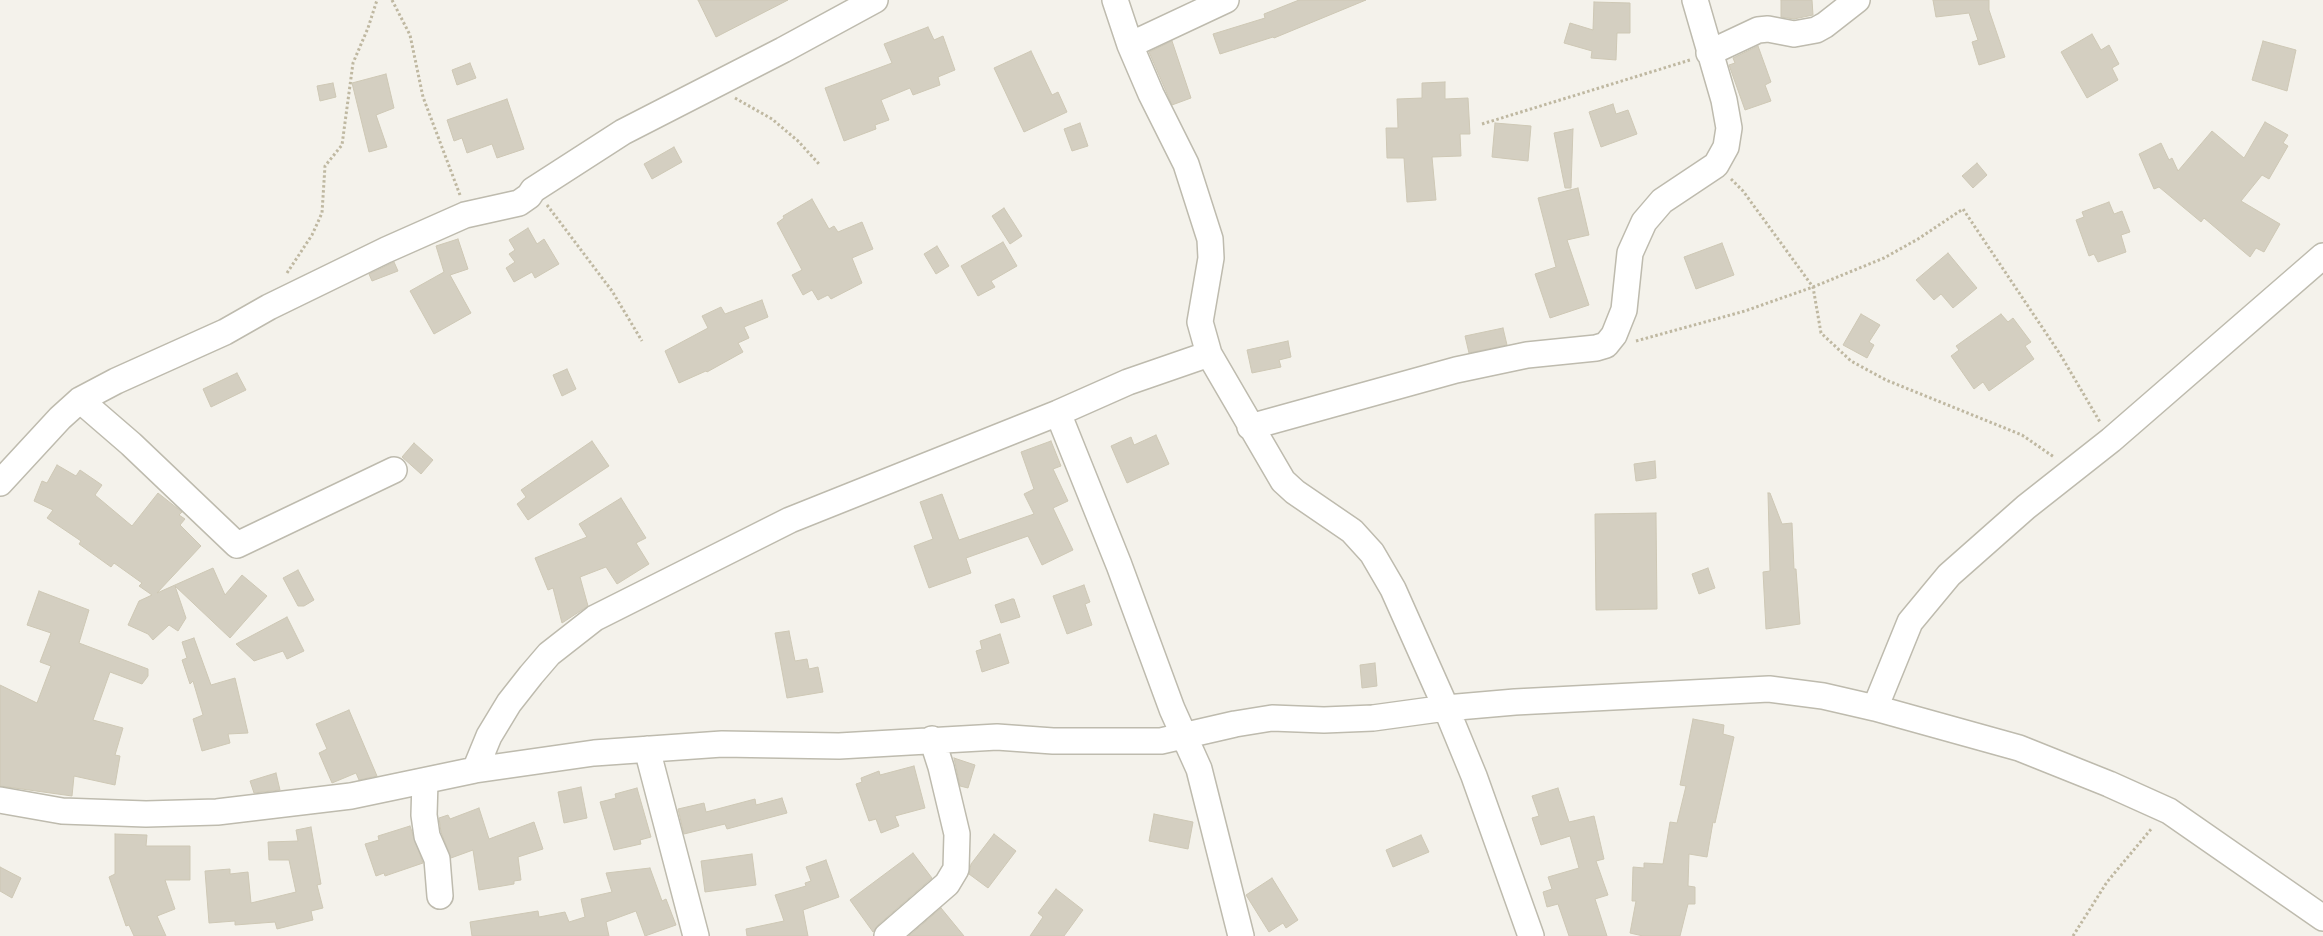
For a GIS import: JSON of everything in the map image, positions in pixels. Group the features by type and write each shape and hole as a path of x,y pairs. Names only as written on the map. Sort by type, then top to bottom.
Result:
{"street":[{"path":"0,483 60,418 80,400 116,381 225,332 325,278 465,215 519,203 529,196 533,190 623,132 875,0"},
{"path":"1115,0 1130,45 1186,164 1210,239 1211,258 1200,322 1209,354 1283,481 1294,492 1352,530 1372,554 1393,589 1474,776 1531,936"},
{"path":"1130,45 1226,0"},
{"path":"1250,427 1456,370 1527,355 1606,345 1614,335 1624,310 1630,253 1644,222 1662,201 1716,165 1726,147 1729,128 1724,100 1709,54 1695,0"},
{"path":"1709,54 1758,30 1768,29 1794,34 1816,30 1825,26 1857,0"},
{"path":"1875,708 1910,622 1949,575 2111,440 2323,256"},
{"path":"475,770 490,736 509,703 549,654 595,618 790,520 1058,414 1128,382 1209,354"},
{"path":"80,400 131,444 237,545 394,470"},
{"path":"1058,414 1198,768 1241,936"},
{"path":"0,800 62,810 184,814 299,804 351,796 475,770 594,753 722,744 839,746 932,739 996,737 1127,742 1161,741 1235,724 1272,718 1324,720 1373,718 1446,708 1769,689 1823,696 1875,708 2018,748 2169,811 2260,872 2323,918"},
{"path":"887,936 947,884 956,869 957,834 941,767 932,739"},
{"path":"648,750 696,936"},
{"path":"425,781 424,815 427,836 438,860 440,896"}],"path":[{"path":"286,274 312,235 322,213 325,166 342,145 353,63 368,28 377,0"},
{"path":"392,0 410,35 423,97 454,176 465,215"},
{"path":"1482,124 1709,54"},
{"path":"712,87 762,111 798,141 819,164"},
{"path":"1716,165 1743,190 1813,287 1821,333 1851,361 1886,380 2022,435 2073,470"},
{"path":"533,190 583,250 612,291 642,341"},
{"path":"1606,345 1613,346 1628,343 1745,311 1813,287 1884,258 1918,239 1960,210 1965,210 2060,354 2111,440"},
{"path":"2073,936 2113,875 2136,846 2169,811"}],"building":[{"path":"698,0 788,0 716,37"},
{"path":"1299,0 1366,0 1274,38 1220,54 1213,34 1265,18 1264,14"},
{"path":"1781,0 1812,0 1813,15 1794,19 1781,17"},
{"path":"1933,0 1989,0 1989,10 2005,57 1979,65 1972,42 1978,40 1969,13 1936,17"},
{"path":"1594,2 1630,3 1630,33 1617,33 1616,60 1591,58 1592,51 1564,43 1570,23 1593,30"},
{"path":"928,27 934,40 943,36 955,70 938,77 940,85 913,95 910,88 881,100 889,120 875,125 876,129 844,141 825,88 892,63 884,44"},
{"path":"2092,34 2101,50 2109,45 2119,64 2112,68 2118,80 2087,98 2061,52"},
{"path":"1172,41 1191,98 1172,105 1149,52"},
{"path":"2263,41 2296,50 2287,91 2252,80"},
{"path":"1758,46 1771,82 1765,85 1771,101 1745,110 1729,65 1735,63 1733,58"},
{"path":"1031,51 1052,95 1058,92 1067,112 1024,132 994,68"},
{"path":"470,63 476,78 457,85 452,70"},
{"path":"386,74 394,108 376,115 387,147 369,152 352,83"},
{"path":"1445,82 1445,99 1468,98 1470,134 1460,134 1461,156 1432,157 1436,200 1407,202 1404,158 1387,158 1386,128 1398,128 1397,99 1422,98 1422,83"},
{"path":"333,83 336,97 320,101 317,86"},
{"path":"507,99 524,149 497,158 492,144 467,153 462,138 454,141 447,120"},
{"path":"1613,104 1616,114 1628,110 1637,134 1601,147 1589,112"},
{"path":"2265,122 2288,135 2283,143 2288,146 2269,179 2262,175 2241,201 2280,224 2264,252 2256,248 2250,257 2204,218 2201,222 2159,187 2154,189 2139,154 2161,143 2169,160 2172,158 2178,171 2212,131 2244,158"},
{"path":"1080,123 1088,146 1072,151 1064,129"},
{"path":"1495,123 1531,126 1528,161 1492,157"},
{"path":"1573,129 1571,188 1565,188 1554,133"},
{"path":"674,147 682,162 652,179 644,164"},
{"path":"1977,163 1987,175 1973,188 1962,176"},
{"path":"1578,188 1589,235 1567,240 1589,305 1550,318 1535,274 1556,267 1538,198"},
{"path":"812,199 829,229 834,226 838,232 862,222 873,249 852,258 862,283 831,299 828,295 818,300 812,290 803,295 792,275 802,270 777,223 784,218 783,216"},
{"path":"2109,202 2114,214 2122,211 2130,232 2121,235 2126,252 2098,262 2094,254 2089,256 2076,220 2084,217 2082,212"},
{"path":"1004,208 1022,236 1010,244 992,216"},
{"path":"528,228 537,244 544,239 559,264 535,278 532,272 514,282 506,268 515,262 509,254 515,250 509,240"},
{"path":"458,239 468,269 450,275 471,313 434,334 410,291 444,272 436,246"},
{"path":"1003,242 1017,266 991,281 995,287 978,296 961,266"},
{"path":"1722,243 1734,275 1696,289 1684,257"},
{"path":"937,246 949,266 936,274 924,254"},
{"path":"1948,253 1977,288 1953,308 1941,294 1934,300 1916,280"},
{"path":"394,262 398,271 372,281 369,274"},
{"path":"762,300 768,317 744,327 749,338 738,343 743,352 707,372 679,383 665,351 708,328 702,316 721,307 725,314"},
{"path":"1861,314 1880,325 1869,342 1874,345 1867,358 1843,345"},
{"path":"2001,314 2008,322 2013,318 2031,342 2025,346 2034,359 1989,391 1983,382 1974,389 1951,356 1959,350 1956,346"},
{"path":"1503,328 1507,345 1469,353 1465,336"},
{"path":"1288,341 1291,357 1279,360 1281,367 1252,373 1247,350"},
{"path":"567,369 576,389 562,396 553,375"},
{"path":"237,373 246,390 211,407 203,389"},
{"path":"1156,435 1169,464 1127,483 1111,446 1131,437 1134,445"},
{"path":"592,441 609,466 528,520 517,504 526,497 521,490"},
{"path":"1051,441 1061,466 1053,469 1068,501 1053,508 1073,550 1042,565 1028,536 966,558 971,573 929,588 914,546 933,539 920,502 942,494 959,540 1034,514 1024,494 1034,489 1021,452"},
{"path":"414,443 433,460 421,474 402,457"},
{"path":"1655,461 1656,478 1636,481 1634,464"},
{"path":"57,465 76,476 80,470 102,485 95,495 132,526 158,493 182,512 179,515 185,519 180,525 201,546 157,593 213,568 225,595 242,575 267,596 230,638 175,586 186,618 178,631 169,625 153,640 148,634 128,625 139,601 152,595 139,586 142,583 114,563 111,567 79,544 81,541 47,518 53,510 34,501 42,481 47,483"},
{"path":"1768,493 1770,493 1782,524 1792,523 1794,569 1796,569 1800,624 1766,629 1763,572 1770,571"},
{"path":"621,498 646,538 636,543 649,564 617,584 606,567 580,577 588,606 562,623 553,588 548,590 535,558 587,537 579,524"},
{"path":"1656,513 1657,609 1596,610 1595,514"},
{"path":"1708,568 1715,588 1699,594 1692,574"},
{"path":"298,570 314,600 304,606 298,606 283,578"},
{"path":"1084,585 1090,602 1085,604 1092,625 1067,634 1053,596"},
{"path":"39,591 89,610 79,643 148,669 148,676 142,684 110,672 93,720 123,728 115,755 120,756 115,785 74,776 72,796 0,786 0,685 37,703 51,666 40,662 51,633 27,625"},
{"path":"1014,599 1020,617 1001,623 995,605"},
{"path":"287,617 304,651 287,659 283,651 254,661 236,644"},
{"path":"789,631 795,661 807,659 809,669 818,667 823,692 787,698 775,633"},
{"path":"1000,634 1009,663 982,672 976,651 982,649 980,641"},
{"path":"194,638 211,685 235,678 248,733 228,734 230,743 202,751 193,719 203,715 193,681 190,684 182,660 187,658 182,642"},
{"path":"1375,663 1377,686 1362,688 1360,665"},
{"path":"349,710 377,776 359,780 356,773 332,783 319,753 327,749 316,724"},
{"path":"1693,719 1724,725 1723,734 1734,737 1715,823 1713,822 1707,857 1689,854 1688,886 1695,887 1695,904 1688,904 1680,936 1643,936 1630,933 1636,901 1632,901 1633,867 1644,868 1644,863 1663,864 1670,822 1677,823 1686,786 1680,785"},
{"path":"954,758 975,765 968,788 960,786"},
{"path":"914,766 925,808 895,816 899,826 881,833 876,819 869,821 856,784 862,782 861,778 879,771 880,775"},
{"path":"276,773 280,790 254,793 250,781"},
{"path":"581,787 587,818 564,823 558,792"},
{"path":"637,788 651,837 640,840 641,844 614,850 600,802 616,798 615,794"},
{"path":"1558,788 1569,822 1594,816 1604,859 1596,861 1608,895 1595,899 1607,936 1569,936 1558,904 1547,907 1543,892 1552,889 1548,877 1579,868 1570,836 1541,845 1532,818 1539,816 1532,796"},
{"path":"782,798 787,813 727,829 725,824 684,834 678,809 704,803 706,812 755,799 756,805"},
{"path":"479,808 489,839 534,822 543,849 518,857 521,880 514,881 514,884 479,890 473,850 451,858 441,832 439,818 448,815 450,819"},
{"path":"1154,814 1193,822 1188,849 1149,841"},
{"path":"410,826 423,863 385,876 384,873 376,876 365,844 379,840 378,836"},
{"path":"311,827 321,884 317,885 323,908 311,911 313,920 277,929 275,922 235,925 235,921 209,923 205,871 230,869 230,874 248,872 251,903 296,892 289,860 269,860 268,842 298,841 296,830"},
{"path":"115,834 147,835 146,846 190,846 190,880 165,880 175,909 157,916 166,936 134,936 129,925 126,926 109,877 115,874"},
{"path":"994,834 1016,851 988,888 969,874 971,864"},
{"path":"1421,835 1429,852 1393,867 1386,850"},
{"path":"913,853 932,878 878,925 873,932 850,900"},
{"path":"752,854 756,885 705,892 701,861"},
{"path":"826,860 839,897 803,910 808,936 747,936 746,929 784,921 775,895 806,886 805,883 811,881 806,867"},
{"path":"0,867 21,878 12,898 0,891"},
{"path":"650,868 662,901 666,899 676,925 645,936 636,911 606,922 609,936 472,936 470,922 538,911 539,917 565,912 569,922 585,917 581,899 612,892 606,873"},
{"path":"1272,878 1298,920 1286,928 1283,923 1269,932 1246,895"},
{"path":"1056,889 1083,910 1064,936 1030,936 1043,917 1038,913"},
{"path":"941,908 964,936 909,936"}]}
